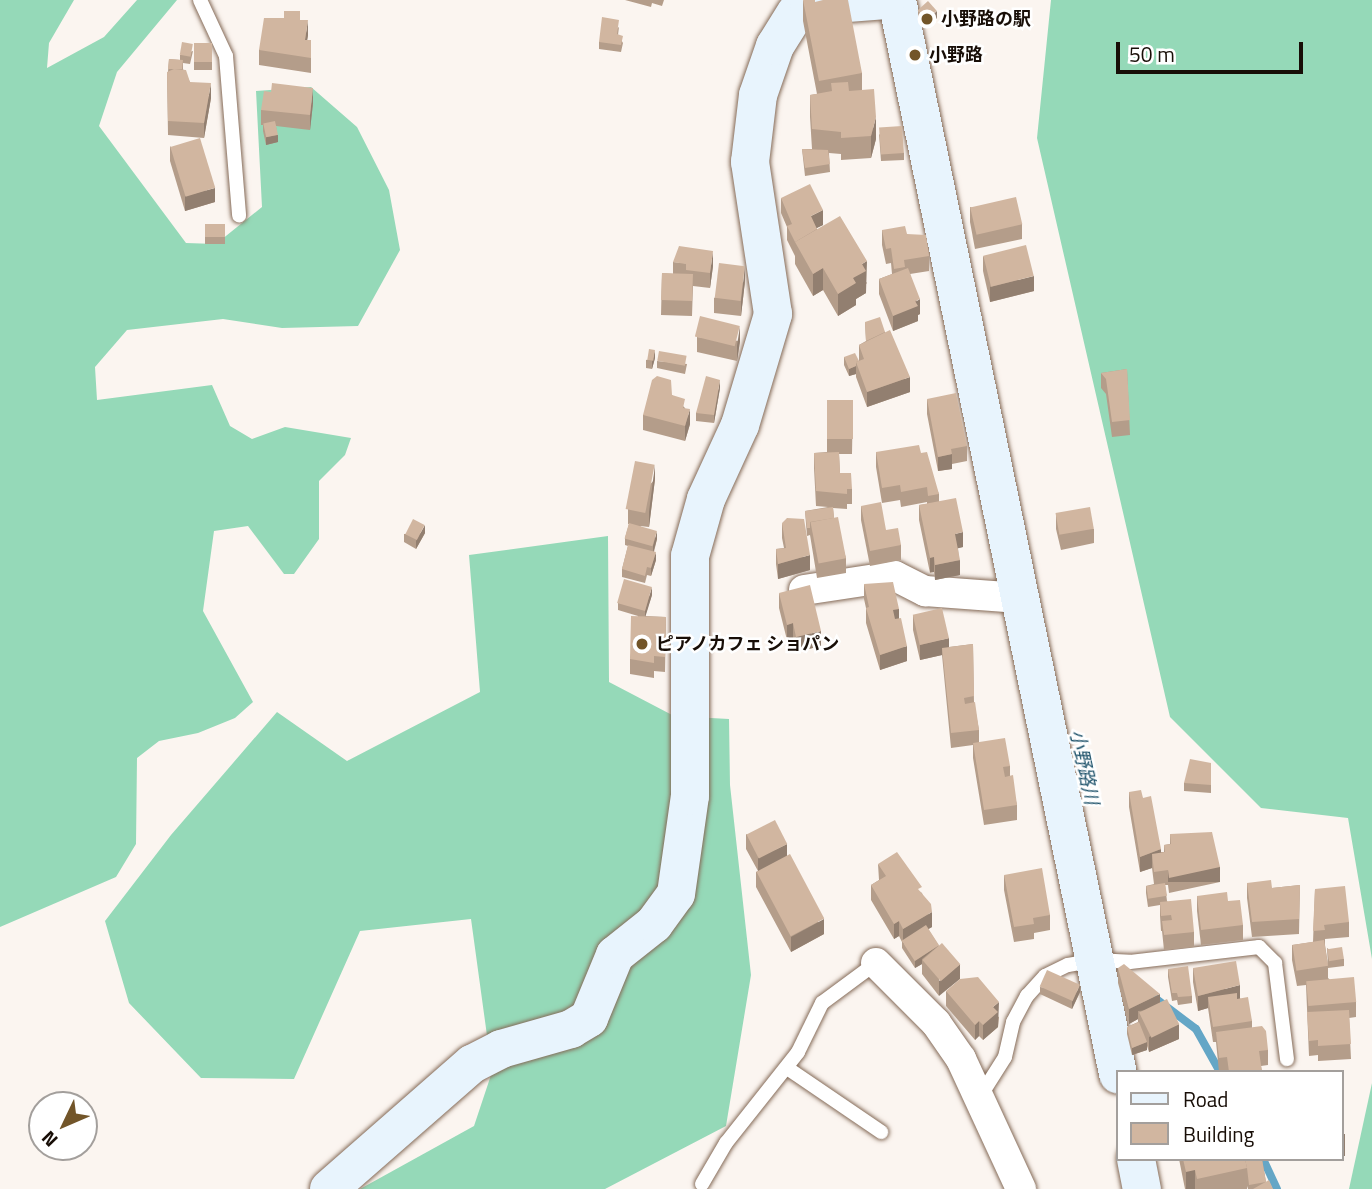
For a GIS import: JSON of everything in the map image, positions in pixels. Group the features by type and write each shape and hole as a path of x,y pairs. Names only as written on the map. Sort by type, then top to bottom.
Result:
{"main road":[{"path":"329,1189 472,1064 500,1049 570,1029 589,1018 615,955 654,924 676,894 690,796 690,556 706,499 740,425 773,314 750,162 758,94 775,46 796,13 809,6 886,0"},
{"path":"897,0 1117,1070"},
{"path":"1136,1161 1142,1189"}],"street":[{"path":"804,590 895,576 925,591 1020,598"},
{"path":"876,963 936,1023 981,1095 1021,1189"}],"lane":[{"path":"200,0 226,56 239,215"},
{"path":"981,1095 1005,1056 1013,1022 1027,996 1045,976 1068,965 1095,960 1130,962 1259,947 1275,963 1287,1059"},
{"path":"702,1184 726,1143 787,1068 822,1003 876,963"},
{"path":"787,1068 881,1132"}],"green space":[{"path":"0,0 74,0 49,43 47,68 104,37 137,0 177,0 117,72 99,126 186,243 216,244 262,207 256,91 311,87 357,127 389,190 400,250 358,326 282,328 223,319 127,330 95,367 97,400 212,385 230,426 252,439 285,427 351,438 345,455 319,481 319,539 294,574 284,574 248,526 214,531 203,611 253,702 235,718 198,733 159,741 137,758 136,844 116,877 0,927"},
{"path":"1051,0 1372,0 1372,959 1348,818 1261,808 1170,717 1037,138"},
{"path":"608,536 609,682 674,716 729,719 730,785 751,975 726,1126 605,1189 360,1189 474,1126 492,1072 471,919 360,931 294,1079 201,1078 129,1003 105,921 171,835 277,712 347,761 480,692 469,555"},
{"path":"1372,1083 1372,1189 1349,1189"}],"building":[{"path":"803,0 848,0 862,73 819,81"},
{"path":"928,1 937,11 926,20 918,10"},
{"path":"284,11 300,11 300,20 308,20 305,40 311,40 311,58 259,50 264,18 284,18"},
{"path":"602,17 619,20 617,34 623,36 621,45 599,42"},
{"path":"182,42 193,44 191,57 180,55"},
{"path":"194,43 212,43 212,62 194,62"},
{"path":"169,59 183,60 182,69 168,69"},
{"path":"174,69 186,70 190,82 211,83 204,123 168,121 167,72"},
{"path":"848,82 849,91 874,89 876,117 871,136 841,138 841,132 812,129 810,95 832,91 831,83"},
{"path":"272,83 313,88 310,115 261,110 264,91 271,92"},
{"path":"275,121 278,135 266,137 263,123"},
{"path":"902,126 904,153 881,155 879,128"},
{"path":"200,138 215,188 186,197 170,147"},
{"path":"802,149 828,150 830,164 805,168"},
{"path":"810,184 823,210 811,216 817,229 795,242 787,226 792,224 781,198"},
{"path":"1016,197 1022,224 977,235 970,208"},
{"path":"840,216 867,261 862,264 866,271 853,278 856,283 838,294 823,268 813,274 795,242"},
{"path":"205,224 225,224 225,237 205,237"},
{"path":"905,226 907,234 926,235 929,256 904,260 905,267 894,269 891,248 886,249 882,230"},
{"path":"1026,245 1034,276 991,287 983,256"},
{"path":"679,246 713,251 710,273 686,270 686,264 673,262"},
{"path":"719,263 745,266 741,301 715,298"},
{"path":"908,268 920,299 915,301 918,306 893,316 879,279"},
{"path":"662,273 693,274 692,301 661,300"},
{"path":"700,316 740,326 735,346 695,336"},
{"path":"880,317 885,332 866,341 865,322"},
{"path":"890,330 910,377 867,392 856,362 864,359 859,345"},
{"path":"649,349 655,350 653,361 647,360"},
{"path":"659,351 687,356 685,366 657,361"},
{"path":"855,353 859,361 849,369 844,357"},
{"path":"1127,369 1130,420 1112,422 1106,379 1101,373"},
{"path":"657,376 671,380 672,395 685,399 683,408 690,409 685,426 643,415 652,380"},
{"path":"706,376 720,380 714,415 696,413"},
{"path":"956,393 967,446 951,449 952,454 938,457 927,399"},
{"path":"827,400 853,400 853,439 827,439"},
{"path":"919,445 921,453 927,452 939,494 928,496 927,487 901,492 900,485 882,488 876,452"},
{"path":"839,452 840,473 851,473 852,489 847,489 847,494 816,491 814,453"},
{"path":"635,461 655,465 645,513 626,509"},
{"path":"956,498 963,532 955,534 960,560 935,565 934,557 930,558 919,505"},
{"path":"881,502 886,530 898,528 901,545 870,551 861,506"},
{"path":"833,507 834,518 810,522 810,528 807,528 805,511"},
{"path":"1090,507 1094,529 1059,535 1056,513"},
{"path":"838,517 846,558 819,564 811,522"},
{"path":"787,518 804,519 810,555 778,564 776,549 786,548 782,523"},
{"path":"413,519 425,525 417,540 405,534"},
{"path":"629,523 657,531 652,546 625,538"},
{"path":"628,545 656,552 651,568 647,567 645,576 622,569"},
{"path":"624,579 652,587 645,611 617,603"},
{"path":"893,582 899,609 893,610 895,619 901,618 907,646 880,655 866,608 869,607 864,584"},
{"path":"810,585 821,631 796,637 793,623 787,625 779,593"},
{"path":"942,608 949,638 920,645 913,615"},
{"path":"631,616 666,617 665,657 654,656 654,663 630,659"},
{"path":"973,644 974,696 964,698 965,704 975,702 979,730 951,733 942,648"},
{"path":"1005,738 1010,766 1003,767 1005,777 1013,775 1017,805 984,810 973,743"},
{"path":"1190,759 1211,763 1211,785 1184,783"},
{"path":"1141,790 1143,798 1151,796 1161,849 1140,857 1129,792"},
{"path":"775,820 787,844 759,859 746,835"},
{"path":"1212,832 1220,867 1169,878 1168,870 1154,872 1152,854 1165,852 1164,845 1171,844 1170,834"},
{"path":"897,852 922,887 918,889 931,904 932,912 903,929 899,921 894,924 871,885 886,876 878,864"},
{"path":"790,854 824,918 791,936 756,872"},
{"path":"1042,868 1050,915 1033,918 1034,924 1014,927 1004,875"},
{"path":"1271,880 1272,888 1300,885 1299,919 1252,922 1247,883"},
{"path":"1165,883 1167,896 1148,899 1146,886"},
{"path":"1345,886 1349,922 1324,925 1325,930 1313,931 1315,889"},
{"path":"1227,892 1228,901 1240,900 1243,925 1201,930 1197,896"},
{"path":"1191,899 1194,932 1164,935 1162,921 1172,920 1171,915 1161,916 1160,902"},
{"path":"926,925 939,945 915,961 902,941"},
{"path":"1324,940 1328,966 1296,971 1292,945"},
{"path":"942,943 960,964 941,981 922,960"},
{"path":"1342,947 1344,959 1329,961 1327,949"},
{"path":"1236,961 1240,985 1198,996 1193,968"},
{"path":"1124,964 1160,994 1129,1009 1118,968"},
{"path":"1188,966 1192,996 1178,997 1177,993 1172,993 1168,969"},
{"path":"1047,970 1080,985 1073,1001 1040,986"},
{"path":"978,977 999,1002 993,1007 998,1012 983,1025 979,1021 975,1025 946,991 960,979"},
{"path":"1354,977 1356,1002 1308,1006 1306,981"},
{"path":"1237,993 1237,999 1248,997 1252,1021 1213,1027 1208,997"},
{"path":"1167,999 1179,1024 1151,1038 1139,1013"},
{"path":"1349,1010 1351,1044 1318,1046 1318,1040 1309,1041 1307,1012"},
{"path":"1139,1022 1147,1042 1132,1048 1127,1027"},
{"path":"1262,1026 1266,1031 1268,1050 1259,1051 1262,1070 1229,1070 1227,1057 1219,1058 1216,1032"},
{"path":"1183,1161 1245,1161 1247,1168 1197,1179 1195,1170 1186,1172"},
{"path":"1245,1161 1262,1161 1266,1182 1249,1185"},
{"path":"1269,1180 1273,1189 1253,1189"}],"waterway":[{"name":"小野路川","path":"1151,995 1196,1029 1219,1070"},
{"name":"小野路川","path":"1264,1161 1277,1189"}],"place":[{"name":"小野路の駅","path":"927,19"},
{"name":"小野路","path":"915,55"},
{"name":"ピアノカフェ ショパン","path":"642,644"}]}
